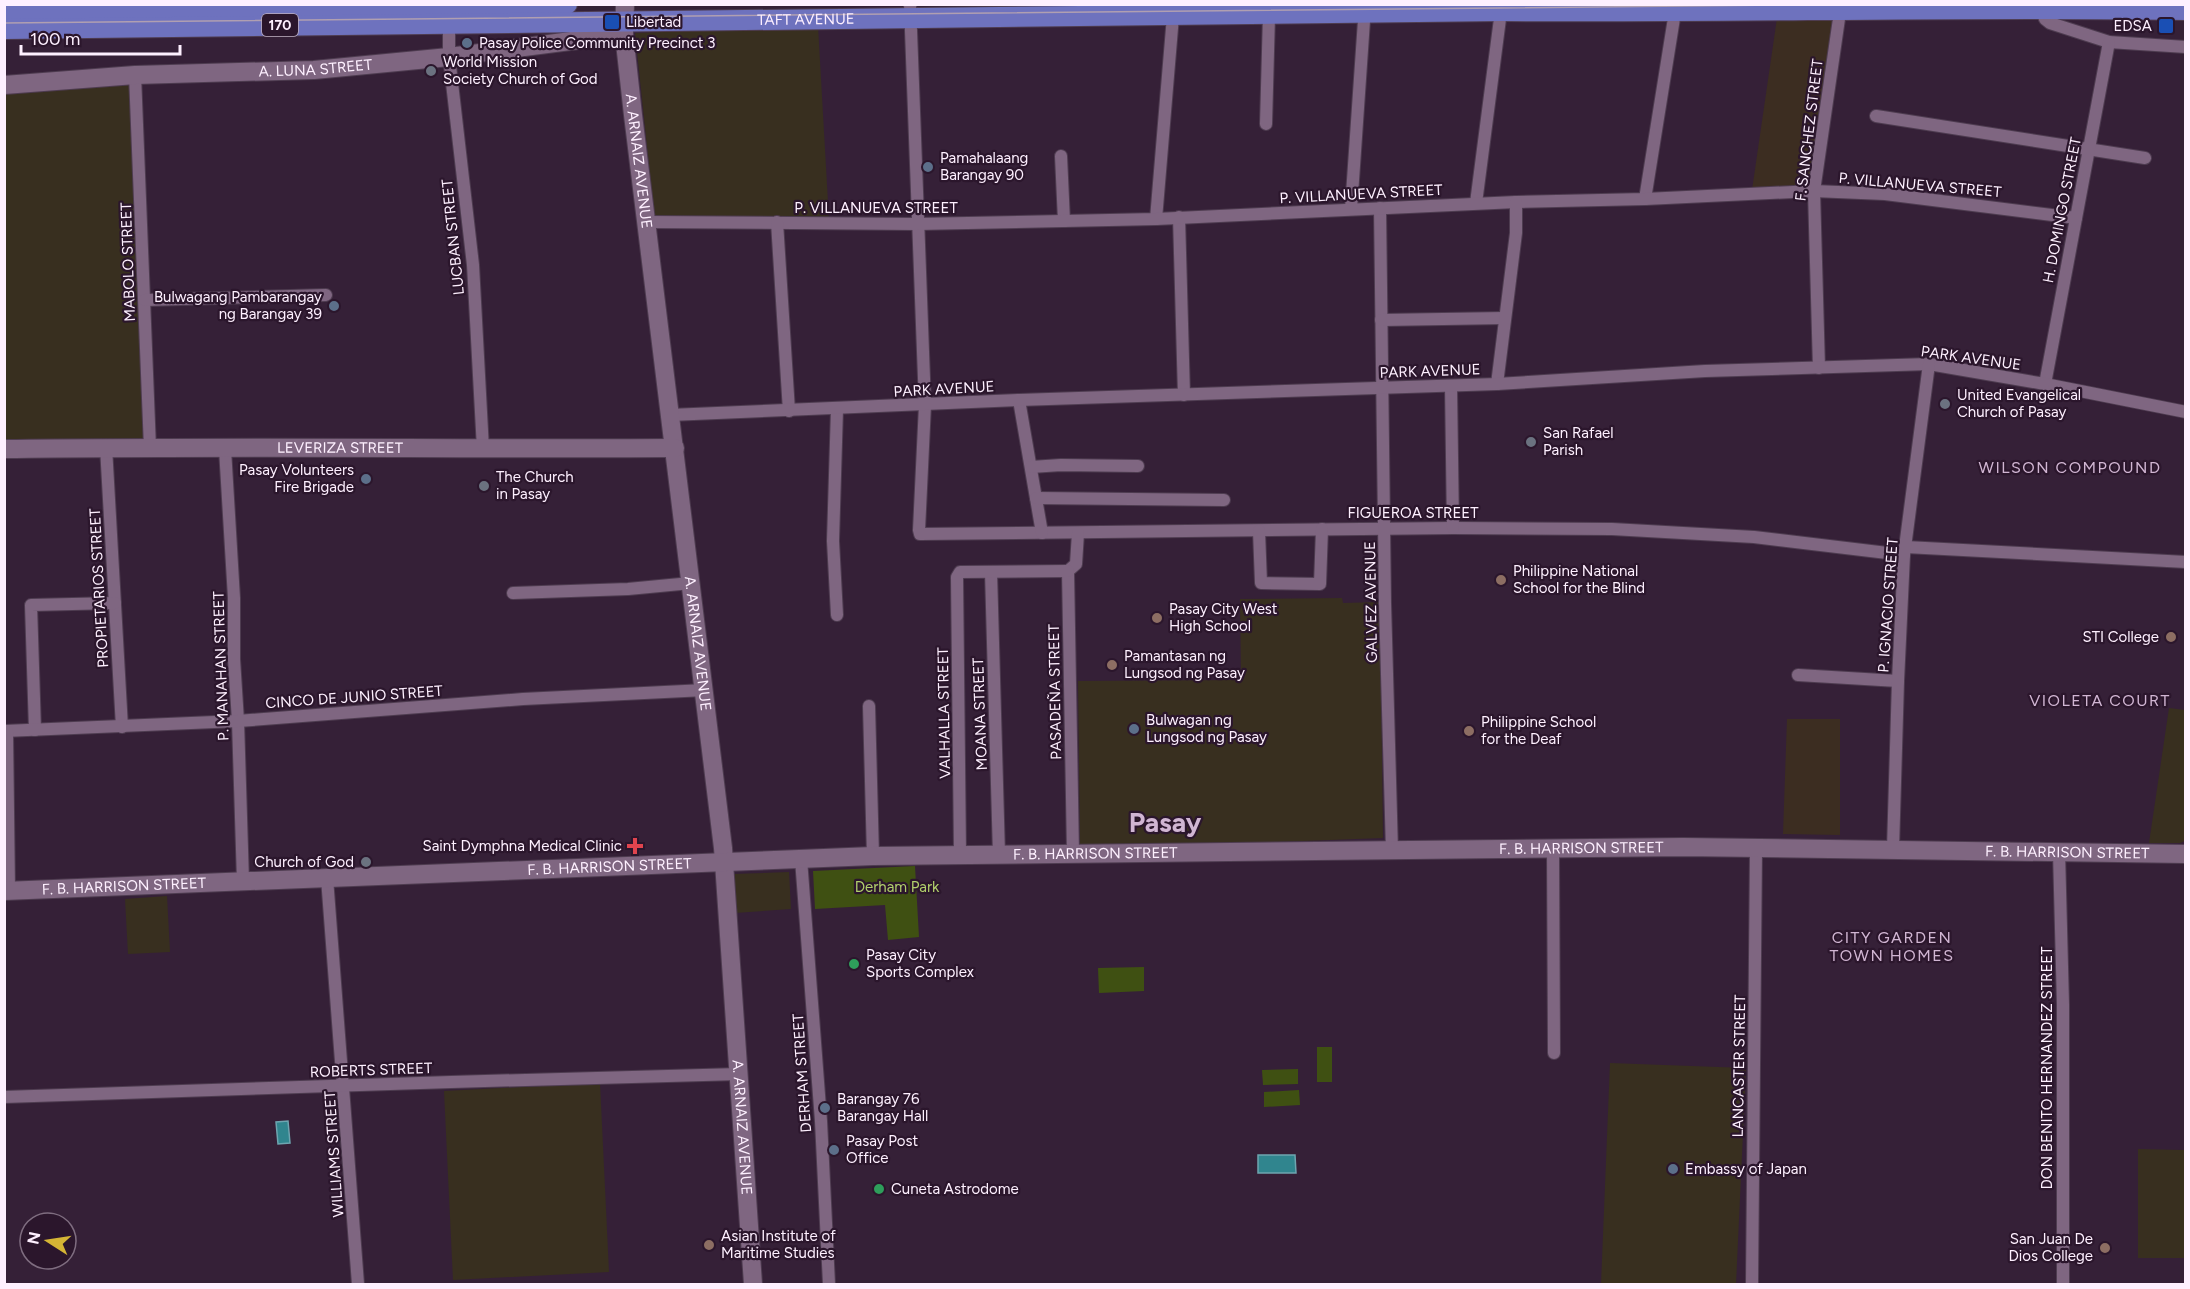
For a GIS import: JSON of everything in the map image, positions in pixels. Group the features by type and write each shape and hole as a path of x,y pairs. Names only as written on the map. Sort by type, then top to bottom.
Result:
{"main road":[{"name":"TAFT AVENUE","path":"4,13 67,15 440,11 567,4"},
{"name":"TAFT AVENUE","path":"440,11 541,26 624,20 910,11 1073,11 1173,16 1196,10 1269,15 1307,9 1501,8 1675,12 1841,7 2039,6 2186,10"},
{"name":"TAFT AVENUE","path":"4,28 67,15"},
{"name":"A. LUNA STREET","path":"4,85 135,75 314,70 449,57 624,20"},
{"name":"A. ARNAIZ AVENUE","path":"624,20 646,222 705,690 724,863 753,1284"},
{"name":"LEVERIZA STREET","path":"4,449 106,447 675,448"},
{"name":"F. B. HARRISON STREET","path":"7,891 873,856 1756,848 2186,854"}],"street":[{"path":"2039,6 2044,19 2050,23 2109,42 2186,46"},
{"name":"F. SANCHEZ STREET","path":"1819,368 1814,191 1841,7"},
{"path":"1476,203 1501,8"},
{"path":"1351,209 1365,9"},
{"name":"LUCBAN STREET","path":"440,11 449,28 449,57 472,265 483,449"},
{"path":"910,11 925,405"},
{"path":"1646,199 1675,12"},
{"path":"1266,124 1269,15"},
{"path":"1156,219 1173,16"},
{"name":"H. DOMINGO STREET","path":"2045,384 2109,42"},
{"name":"MABOLO STREET","path":"135,75 150,448"},
{"path":"1876,116 2145,158"},
{"path":"1062,156 1064,221"},
{"name":"P. VILLANUEVA STREET","path":"646,222 917,224 1156,219 1476,203 1646,199 1814,191 1895,195 2076,218"},
{"path":"1497,384 1516,233 1516,202"},
{"name":"GALVEZ AVENUE","path":"1380,208 1385,603 1392,851"},
{"path":"1179,217 1184,395"},
{"path":"777,222 789,411"},
{"path":"145,300 326,295"},
{"path":"1381,320 1505,318"},
{"name":"PARK AVENUE","path":"670,415 1019,400 1451,386 1705,371 1929,364 2185,411"},
{"name":"P. IGNACIO STREET","path":"1893,849 1905,551 1929,364"},
{"path":"1451,386 1453,528"},
{"path":"1019,400 1041,533"},
{"name":"FIGUEROA STREET","path":"925,405 919,530 921,534 1385,528 1612,529 1700,532 1905,551 2186,562"},
{"path":"837,408 833,541 837,615"},
{"name":"PROPIETARIOS STREET","path":"106,447 122,727"},
{"name":"P. MANAHAN STREET","path":"225,449 234,597 234,659 243,881"},
{"path":"1030,467 1138,466"},
{"path":"1036,498 1224,500"},
{"path":"1259,531 1261,583 1320,584 1322,529"},
{"name":"PASADEÑA STREET","path":"1073,854 1068,571 1076,564 1078,533"},
{"path":"991,572 1068,571"},
{"name":"VALHALLA STREET","path":"960,855 957,583 960,572 991,572"},
{"name":"MOANA STREET","path":"991,572 999,855"},
{"path":"513,593 628,589 691,583"},
{"path":"35,730 32,605 115,603"},
{"path":"1798,675 1898,681"},
{"name":"CINCO DE JUNIO STREET","path":"6,731 238,721 523,699 705,690"},
{"path":"869,706 873,856"},
{"path":"6,731 7,891"},
{"name":"LANCASTER STREET","path":"1752,1284 1756,848"},
{"path":"1553,849 1554,1053"},
{"name":"DON BENITO HERNANDEZ STREET","path":"2060,852 2063,1284"},
{"name":"DERHAM STREET","path":"801,859 821,1121 830,1284"},
{"name":"WILLIAMS STREET","path":"327,878 358,1284"},
{"name":"ROBERTS STREET","path":"4,1097 739,1074"}],"shaded area":[{"path":"1777,18 1833,18 1809,187 1752,190"},
{"path":"818,26 829,220 655,222 635,33"},
{"path":"131,80 146,439 5,446 4,90"},
{"path":"1342,598 1343,603 1380,602 1383,838 1080,846 1078,681 1241,680 1240,599"},
{"path":"2169,708 2185,710 2185,841 2149,843"},
{"path":"1787,719 1840,719 1840,835 1783,834"},
{"path":"789,872 791,909 735,913 733,874"},
{"path":"167,896 170,952 128,954 125,899"},
{"name":"Embassy of Japan","path":"1610,1063 1746,1068 1736,1284 1601,1284"},
{"path":"600,1083 609,1272 453,1280 444,1091"},
{"path":"288,1121 290,1143 278,1144 276,1122"},
{"path":"2138,1149 2184,1150 2185,1258 2138,1258"},
{"path":"1258,1155 1295,1155 1296,1173 1258,1173"}],"green space":[{"name":"Derham Park","path":"915,866 919,937 888,940 885,905 815,909 813,871"},
{"path":"1144,967 1144,991 1099,993 1098,968"},
{"path":"1317,1047 1332,1047 1332,1082 1317,1082"},
{"path":"1298,1069 1298,1084 1263,1085 1262,1070"},
{"path":"1299,1090 1300,1105 1264,1107 1264,1092"}],"tram line":[{"path":"4,23 1888,4"}],"place":[{"name":"Libertad","path":"612,22"},
{"name":"EDSA","path":"2166,26"},
{"name":"Pasay Police Community Precinct 3","path":"467,43"},
{"name":"World Mission Society Church of God","path":"431,71"},
{"name":"Pamahalaang Barangay 90","path":"928,167"},
{"name":"Bulwagang Pambarangay ng Barangay 39","path":"334,306"},
{"name":"United Evangelical Church of Pasay","path":"1945,404"},
{"name":"San Rafael Parish","path":"1531,442"},
{"name":"Pasay Volunteers Fire Brigade","path":"366,479"},
{"name":"The Church in Pasay","path":"484,486"},
{"name":"Philippine National School for the Blind","path":"1501,580"},
{"name":"Pasay City West High School","path":"1157,618"},
{"name":"STI College","path":"2171,637"},
{"name":"Pamantasan ng Lungsod ng Pasay","path":"1112,665"},
{"name":"Bulwagan ng Lungsod ng Pasay","path":"1134,729"},
{"name":"Philippine School for the Deaf","path":"1469,731"},
{"name":"Saint Dymphna Medical Clinic","path":"635,846"},
{"name":"Church of God","path":"366,862"},
{"name":"Pasay City Sports Complex","path":"854,964"},
{"name":"Barangay 76 Barangay Hall","path":"825,1108"},
{"name":"Pasay Post Office","path":"834,1150"},
{"name":"Embassy of Japan","path":"1673,1169"},
{"name":"Cuneta Astrodome","path":"879,1189"},
{"name":"Asian Institute of Maritime Studies","path":"709,1245"},
{"name":"San Juan De Dios College","path":"2105,1248"}],"district":[{"name":"WILSON COMPOUND","path":"2070,467"},
{"name":"VIOLETA COURT","path":"2100,700"},
{"name":"Pasay","path":"1165,822"},
{"name":"CITY GARDEN TOWN HOMES","path":"1892,946"}]}
